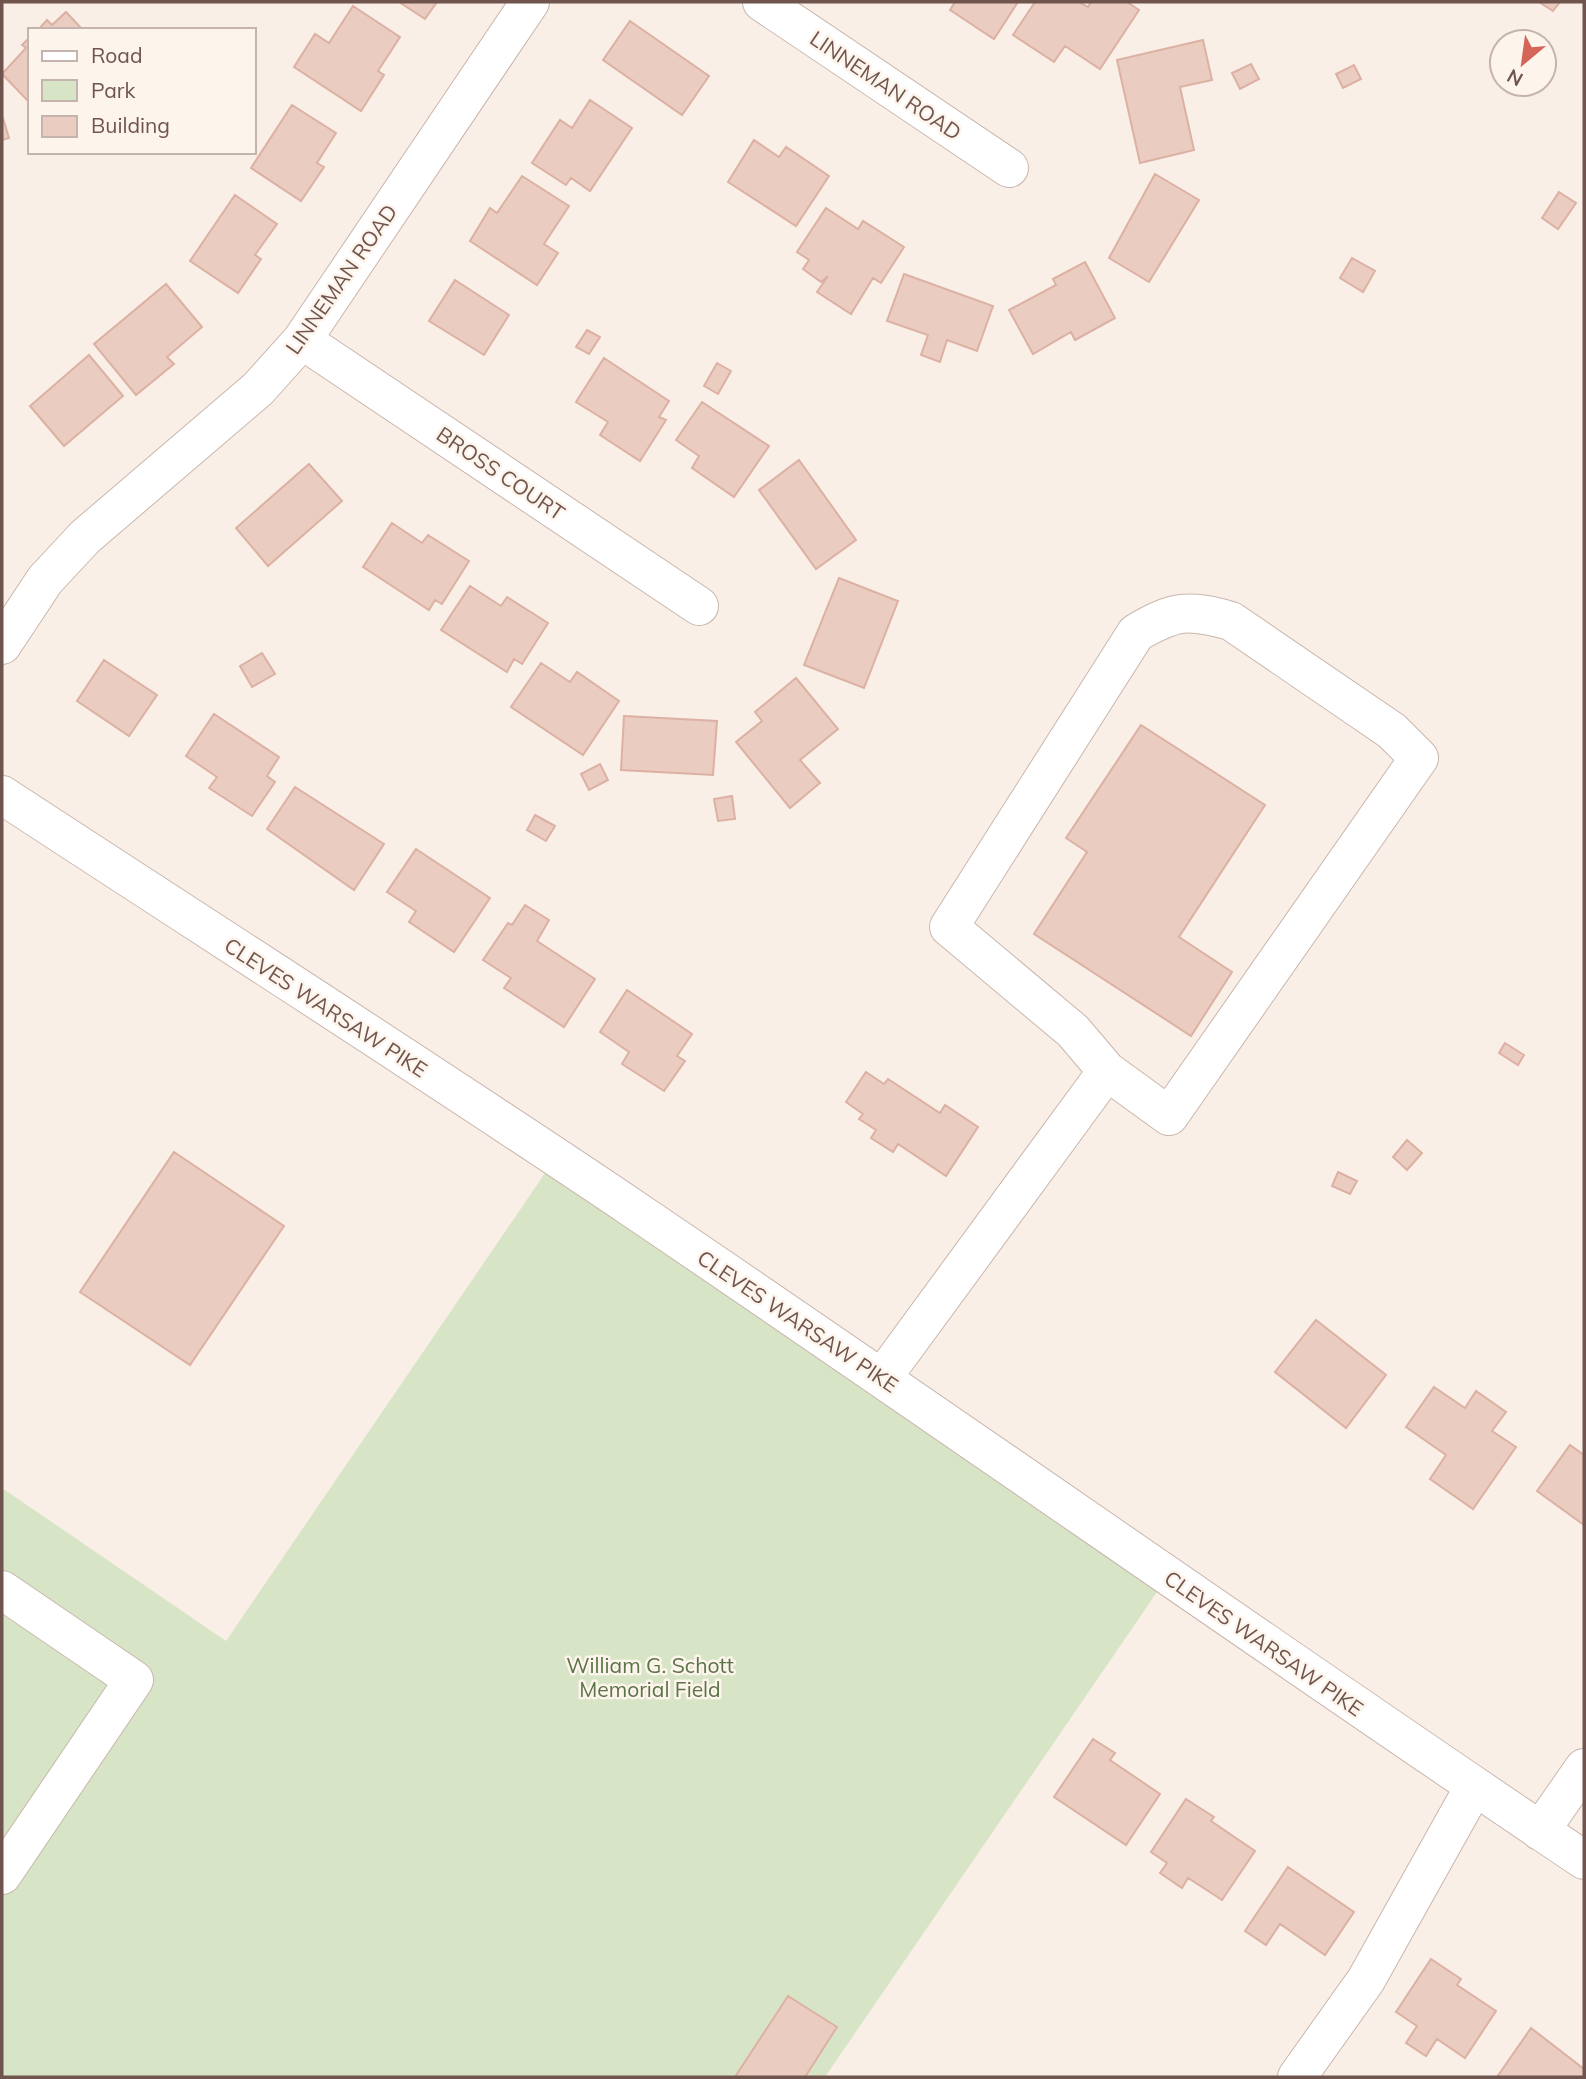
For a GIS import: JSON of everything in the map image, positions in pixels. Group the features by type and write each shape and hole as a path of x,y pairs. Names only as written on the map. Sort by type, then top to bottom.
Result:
{"street":[{"name":"LINNEMAN ROAD","path":"2,645 46,580 85,537 258,389 302,340 530,2"},
{"name":"LINNEMAN ROAD","path":"762,2 1009,168"},
{"name":"BROSS COURT","path":"302,340 699,606"},
{"path":"1200,613 1231,621 1392,731 1419,758 1169,1116 1107,1071 1073,1031 949,928 1136,633 1165,616 1200,613"},
{"name":"CLEVES WARSAW PIKE","path":"2,795 556,1157 1584,1860"},
{"path":"882,1378 1107,1071"},
{"path":"2,1590 134,1680 2,1875"},
{"path":"1541,1831 1584,1768"},
{"path":"1297,2077 1366,1980 1474,1787"}],"green space":[{"name":"William G. Schott Memorial Field","path":"556,1157 1168,1576 825,2077 2,2077 2,1488 226,1641"}],"building":[{"path":"399,2 437,2 425,19"},
{"path":"955,2 1018,2 994,39 950,10"},
{"path":"1035,2 1079,2 1088,7 1091,2 1127,2 1139,10 1100,69 1065,46 1054,62 1013,35"},
{"path":"1539,2 1560,2 1553,11"},
{"path":"353,6 400,37 378,71 384,75 361,111 294,67 315,34 329,43"},
{"path":"66,12 81,28 40,28 47,20 52,25"},
{"path":"630,21 709,76 682,115 603,60"},
{"path":"28,39 28,101 2,74 26,48 22,45"},
{"path":"1203,40 1212,80 1180,87 1194,150 1140,163 1117,60"},
{"path":"1251,64 1259,79 1240,89 1232,73"},
{"path":"1354,65 1361,79 1343,88 1336,74"},
{"path":"590,100 632,128 590,191 571,178 566,185 532,163 560,120 572,128"},
{"path":"292,105 336,133 317,163 324,167 301,201 251,168"},
{"path":"2,115 9,138 2,140"},
{"path":"754,140 779,157 786,147 829,176 796,226 728,182"},
{"path":"1155,174 1199,200 1149,282 1109,258"},
{"path":"522,176 569,206 544,244 558,253 537,285 470,241 490,208 497,213"},
{"path":"1559,192 1576,203 1558,229 1542,218"},
{"path":"235,195 277,224 255,255 261,259 238,293 190,261"},
{"path":"826,208 858,229 863,221 904,247 881,283 873,278 851,314 817,292 828,276 821,282 803,269 809,260 797,252"},
{"path":"1352,258 1375,271 1363,292 1340,278"},
{"path":"1085,262 1115,318 1075,340 1071,332 1033,354 1009,310 1056,285 1053,279"},
{"path":"904,274 993,306 977,351 947,340 940,362 921,355 928,335 887,321"},
{"path":"455,280 509,315 484,355 429,321"},
{"path":"166,284 202,327 167,357 174,364 136,395 94,344"},
{"path":"587,330 600,337 589,354 576,347"},
{"path":"89,355 123,396 64,446 30,406"},
{"path":"604,358 669,401 659,417 666,420 640,461 600,435 608,422 576,402"},
{"path":"717,363 731,371 718,394 704,386"},
{"path":"702,402 769,446 734,497 692,468 699,456 676,440"},
{"path":"799,460 856,540 816,569 759,490"},
{"path":"309,464 342,501 268,566 236,528"},
{"path":"392,523 422,543 428,535 469,561 442,604 435,600 429,610 363,567"},
{"path":"839,578 898,601 864,688 804,665"},
{"path":"470,586 501,606 507,597 548,623 522,664 514,659 507,672 441,630"},
{"path":"262,653 275,674 252,687 240,666"},
{"path":"104,660 157,695 129,736 77,701"},
{"path":"541,663 570,682 577,672 619,701 583,755 511,707"},
{"path":"796,678 838,729 800,760 820,783 790,808 736,742 762,721 755,712"},
{"path":"214,714 279,757 267,776 275,782 252,816 209,788 217,777 186,756"},
{"path":"624,716 717,721 713,775 621,770"},
{"path":"1141,725 1265,805 1179,937 1232,972 1191,1036 1034,934 1087,852 1066,838"},
{"path":"600,764 608,780 589,790 581,774"},
{"path":"295,787 384,844 354,890 267,829"},
{"path":"732,796 735,819 718,821 714,799"},
{"path":"535,815 555,826 546,841 527,830"},
{"path":"416,849 490,898 454,952 409,922 416,911 387,892"},
{"path":"525,905 549,920 537,941 595,979 564,1027 504,988 511,978 483,960 508,923 512,925"},
{"path":"627,990 692,1034 677,1056 685,1061 664,1091 622,1064 629,1052 600,1032"},
{"path":"1505,1043 1524,1055 1518,1065 1499,1053"},
{"path":"866,1072 884,1084 888,1079 940,1113 945,1105 978,1127 946,1176 898,1144 893,1152 871,1138 876,1130 859,1119 863,1114 846,1102"},
{"path":"1407,1140 1422,1153 1407,1170 1393,1157"},
{"path":"174,1152 284,1226 190,1365 80,1292"},
{"path":"1338,1172 1357,1181 1350,1194 1332,1186"},
{"path":"1316,1320 1386,1375 1346,1428 1275,1372"},
{"path":"1434,1387 1465,1408 1476,1391 1506,1412 1492,1431 1516,1447 1473,1509 1430,1479 1446,1455 1406,1427"},
{"path":"1570,1445 1584,1455 1584,1525 1537,1491"},
{"path":"1093,1739 1115,1753 1110,1760 1160,1794 1126,1845 1054,1797"},
{"path":"1186,1799 1214,1817 1211,1821 1255,1851 1222,1900 1188,1878 1182,1888 1160,1873 1167,1863 1151,1852"},
{"path":"1288,1867 1354,1912 1325,1955 1280,1924 1266,1945 1245,1931"},
{"path":"1431,1959 1461,1979 1457,1985 1496,2011 1465,2058 1437,2039 1426,2056 1406,2043 1417,2026 1396,2012"},
{"path":"788,1996 837,2027 805,2077 735,2077"},
{"path":"1531,2028 1584,2069 1584,2077 1497,2077"}]}
